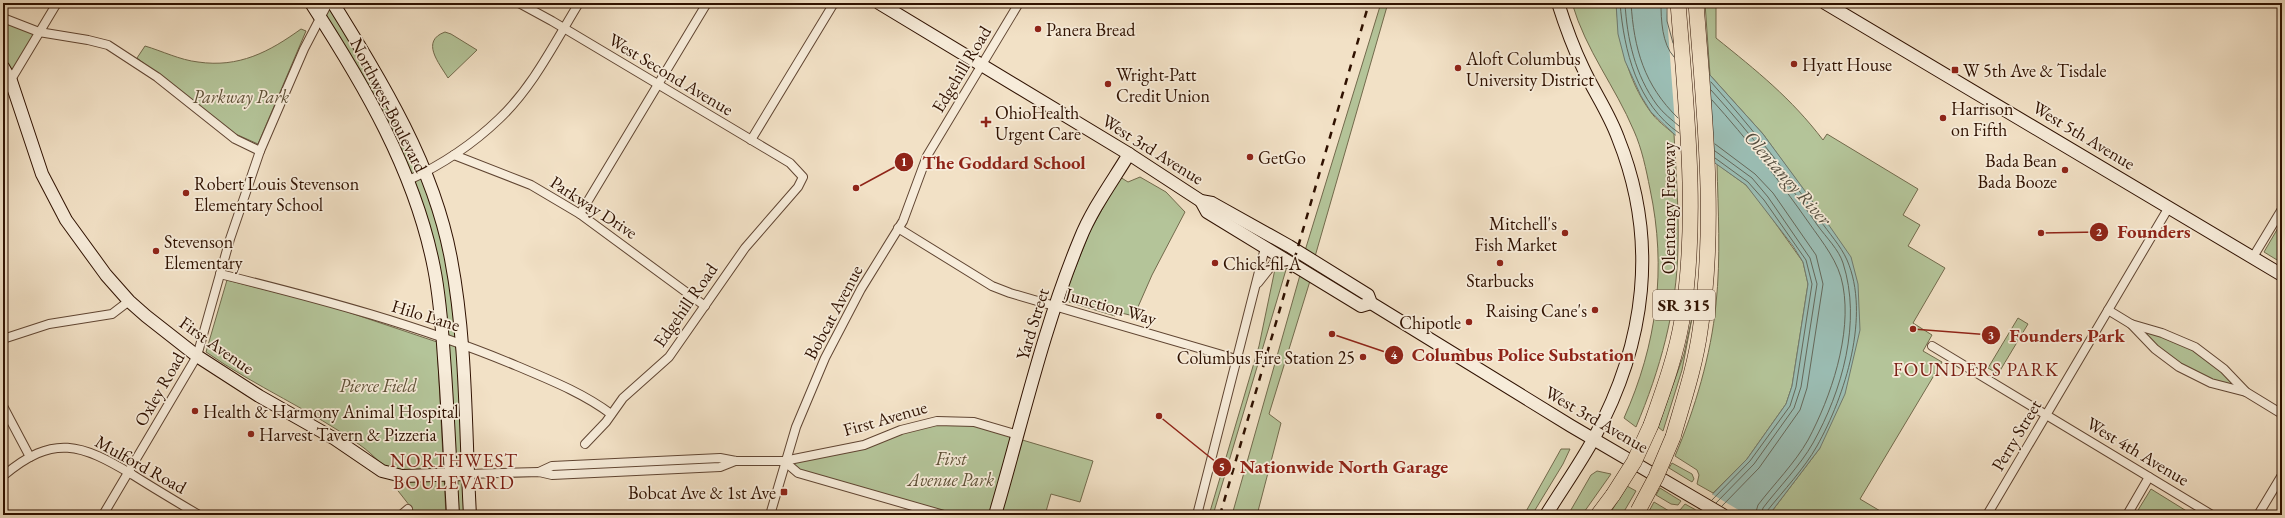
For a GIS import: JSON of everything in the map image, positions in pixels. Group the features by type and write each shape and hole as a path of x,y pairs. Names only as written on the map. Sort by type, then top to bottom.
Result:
{"highway":[{"name":"Olentangy Freeway","path":"1598,515 1634,462 1651,425 1670,370 1682,322 1688,278 1689,182 1687,126 1678,3"},
{"name":"SR 315","path":"1636,513 1656,477 1673,437 1689,380 1701,326 1706,279 1707,193 1705,125 1696,3"}],"street":[{"path":"3,93 57,3"},
{"name":"Northwest Boulevard","path":"311,3 340,49 382,124 408,180 425,230 434,267 442,321 453,515"},
{"name":"Oxley Road","path":"103,515 197,356 237,217 260,151 284,93 328,3"},
{"name":"Northwest Boulevard","path":"333,3 385,92 415,149 439,212 451,258 462,343 470,515"},
{"name":"West Second Avenue","path":"519,3 564,28 790,163 803,177"},
{"path":"408,180 425,172 454,154 499,119 531,80 579,3"},
{"path":"580,214 706,3"},
{"path":"751,140 834,3"},
{"name":"West 3rd Avenue","path":"879,3 1129,154 1201,201 1212,203 1241,217 1368,295 1371,303 1723,515"},
{"name":"Edgehill Road","path":"941,132 983,65 1019,3"},
{"path":"1546,515 1594,438 1622,378 1634,342 1641,306 1642,246 1632,178 1618,138 1583,68 1558,3"},
{"name":"West 5th Avenue","path":"1826,3 2282,275"},
{"path":"3,18 39,32 88,40 108,45 152,73 235,139 260,151"},
{"name":"First Avenue","path":"3,67 11,81 42,174 63,215 106,275 129,301 197,356 259,396 335,439 382,471 402,476 451,475 539,472 552,466 720,458 736,461 784,461 864,445 901,430 937,422 974,422 1018,435"},
{"name":"Bobcat Avenue","path":"770,515 784,461 796,427 825,358 861,289 898,228 913,198 927,156 941,132"},
{"name":"Parkway Drive","path":"454,154 530,186 580,214 705,306"},
{"name":"Yard Street","path":"995,515 1055,306 1080,238 1129,154"},
{"name":"Edgehill Road","path":"585,444 594,437 623,398 670,357 745,248 798,187 803,177"},
{"name":"West 3rd Avenue","path":"1201,201 1207,212 1361,306 1371,303"},
{"name":"Perry Street","path":"1987,515 2170,207"},
{"path":"2253,257 2282,209"},
{"name":"Junction Way","path":"898,228 992,286 1010,293 1236,359"},
{"path":"1197,515 1265,248 1272,243 1278,243 1328,274 1338,279 1341,278"},
{"path":"1257,283 1273,264 1283,259"},
{"name":"Hilo Lane","path":"220,274 330,302 462,343 544,377 598,404 612,414"},
{"path":"3,339 49,324 112,314 129,301"},
{"path":"2108,310 2130,324 2155,349 2179,367 2211,383 2246,392"},
{"path":"2130,324 2162,333 2195,347 2224,369 2246,392 2282,414"},
{"name":"West 4th Avenue","path":"1932,346 2047,414 2212,515"},
{"path":"3,406 30,457"},
{"name":"Mulford Road","path":"3,476 30,457 56,448 77,448 102,457 199,515"},
{"path":"784,461 798,473 944,515"},
{"path":"2258,515 2282,475"},
{"path":"2127,515 2149,477"},
{"path":"402,515 408,509"}],"green space":[{"path":"311,3 333,3 415,149 451,258 470,515 453,515 442,321 409,180"},
{"path":"1381,3 1388,3 1314,260 1304,254"},
{"path":"1572,3 1616,3 1622,45 1635,86 1652,114 1674,134 1678,233 1677,270 1674,294 1671,317 1660,362 1636,427 1624,418 1644,362 1656,306 1658,248 1655,219 1642,152 1637,138 1585,37"},
{"path":"1705,3 1716,3 1716,38 1786,98 1823,140 1827,134 1918,189 1903,215 1920,225 1908,246 1945,268 1913,323 1932,335 1923,351 1942,362 1860,499 1887,515 1769,515 1820,448 1808,196 1763,134 1710,75"},
{"path":"3,20 37,33 12,75 3,59"},
{"name":"Parkway Park","path":"301,29 306,31 258,144 231,132 137,58 145,46 191,61 227,63 265,51"},
{"path":"445,32 477,50 448,78 434,53 433,47 434,41 438,36"},
{"path":"1717,164 1746,185 1761,203 1803,262 1808,284 1792,386 1786,404 1747,459 1713,493 1697,484 1699,475 1697,470 1675,456 1689,420 1701,382 1714,323 1718,286 1719,234"},
{"path":"1120,177 1128,182 1140,177 1166,192 1185,212 1152,275 1134,316 1117,312 1115,316 1069,302 1064,297 1089,233"},
{"path":"2282,221 2282,263 2264,252"},
{"path":"1279,263 1288,263 1213,515 1209,515 1259,346 1275,269"},
{"path":"1300,275 1310,281 1269,414 1281,423 1257,515 1232,515"},
{"name":"Pierce Field","path":"227,280 330,306 437,342 446,515 417,515 395,487 398,481 365,449 341,432 225,365 206,352"},
{"path":"1693,313 1682,370 1663,431 1658,427 1684,354"},
{"path":"2018,318 2028,324 1998,374 1988,368"},
{"path":"2131,324 2195,347 2246,392 2192,374"},
{"name":"First Avenue Park","path":"955,420 1093,461 1080,502 1051,494 1045,515 944,515 798,473 784,461 827,452 901,430"},
{"path":"1561,449 1570,449 1563,464 1532,515 1524,515"},
{"path":"1672,463 1692,474 1694,479 1692,482 1669,468"},
{"path":"1597,471 1611,474 1582,515 1575,513 1574,515 1568,515 1591,475"},
{"path":"1627,486 1636,491 1622,515 1609,515"},
{"path":"1660,488 1681,501 1678,505 1671,504 1656,495"},
{"path":"2151,489 2193,515 2135,515"},
{"path":"1654,502 1669,511 1680,510 1685,504 1696,510 1692,515 1647,515"}],"water":[{"name":"Olentangy River","path":"1616,3 1676,3 1682,44 1763,134 1851,257 1858,284 1860,330 1845,394 1820,448 1769,515 1692,515 1747,459 1786,404 1792,386 1808,284 1803,262 1793,246 1746,185 1674,134 1651,112 1641,96 1625,61 1618,34"}],"pier":[{"path":"1666,3 1678,3 1684,43 1709,71 1715,164 1676,138"},
{"path":"1710,493 1747,515 1704,515 1695,509"}],"railway":[{"path":"1220,515 1369,3"}],"place":[{"name":"Panera Bread","path":"1038,29"},
{"name":"Hyatt House","path":"1794,64"},
{"name":"Aloft Columbus University District","path":"1458,68"},
{"name":"W 5th Ave & Tisdale","path":"1955,70"},
{"name":"Wright-Patt Credit Union","path":"1108,84"},
{"name":"Harrison on Fifth","path":"1943,118"},
{"name":"OhioHealth Urgent Care","path":"986,122"},
{"name":"GetGo","path":"1250,157"},
{"name":"Bada Bean Bada Booze","path":"2065,170"},
{"name":"The Goddard School","path":"856,188"},
{"name":"Robert Louis Stevenson Elementary School","path":"186,193"},
{"name":"Mitchell's Fish Market","path":"1565,233"},
{"name":"Founders","path":"2041,233"},
{"name":"Stevenson Elementary","path":"156,251"},
{"name":"Chick-fil-A","path":"1215,263"},
{"name":"Starbucks","path":"1500,263"},
{"name":"Raising Cane's","path":"1595,310"},
{"name":"Chipotle","path":"1469,322"},
{"name":"Founders Park","path":"1913,329"},
{"name":"Columbus Police Substation","path":"1332,334"},
{"name":"Columbus Fire Station 25","path":"1363,357"},
{"name":"Health & Harmony Animal Hospital","path":"195,411"},
{"name":"Nationwide North Garage","path":"1159,416"},
{"name":"Harvest Tavern & Pizzeria","path":"251,434"},
{"name":"Bobcat Ave & 1st Ave","path":"784,492"}],"district":[{"name":"FOUNDERS PARK","path":"1976,369"},
{"name":"NORTHWEST BOULEVARD","path":"454,471"}]}
